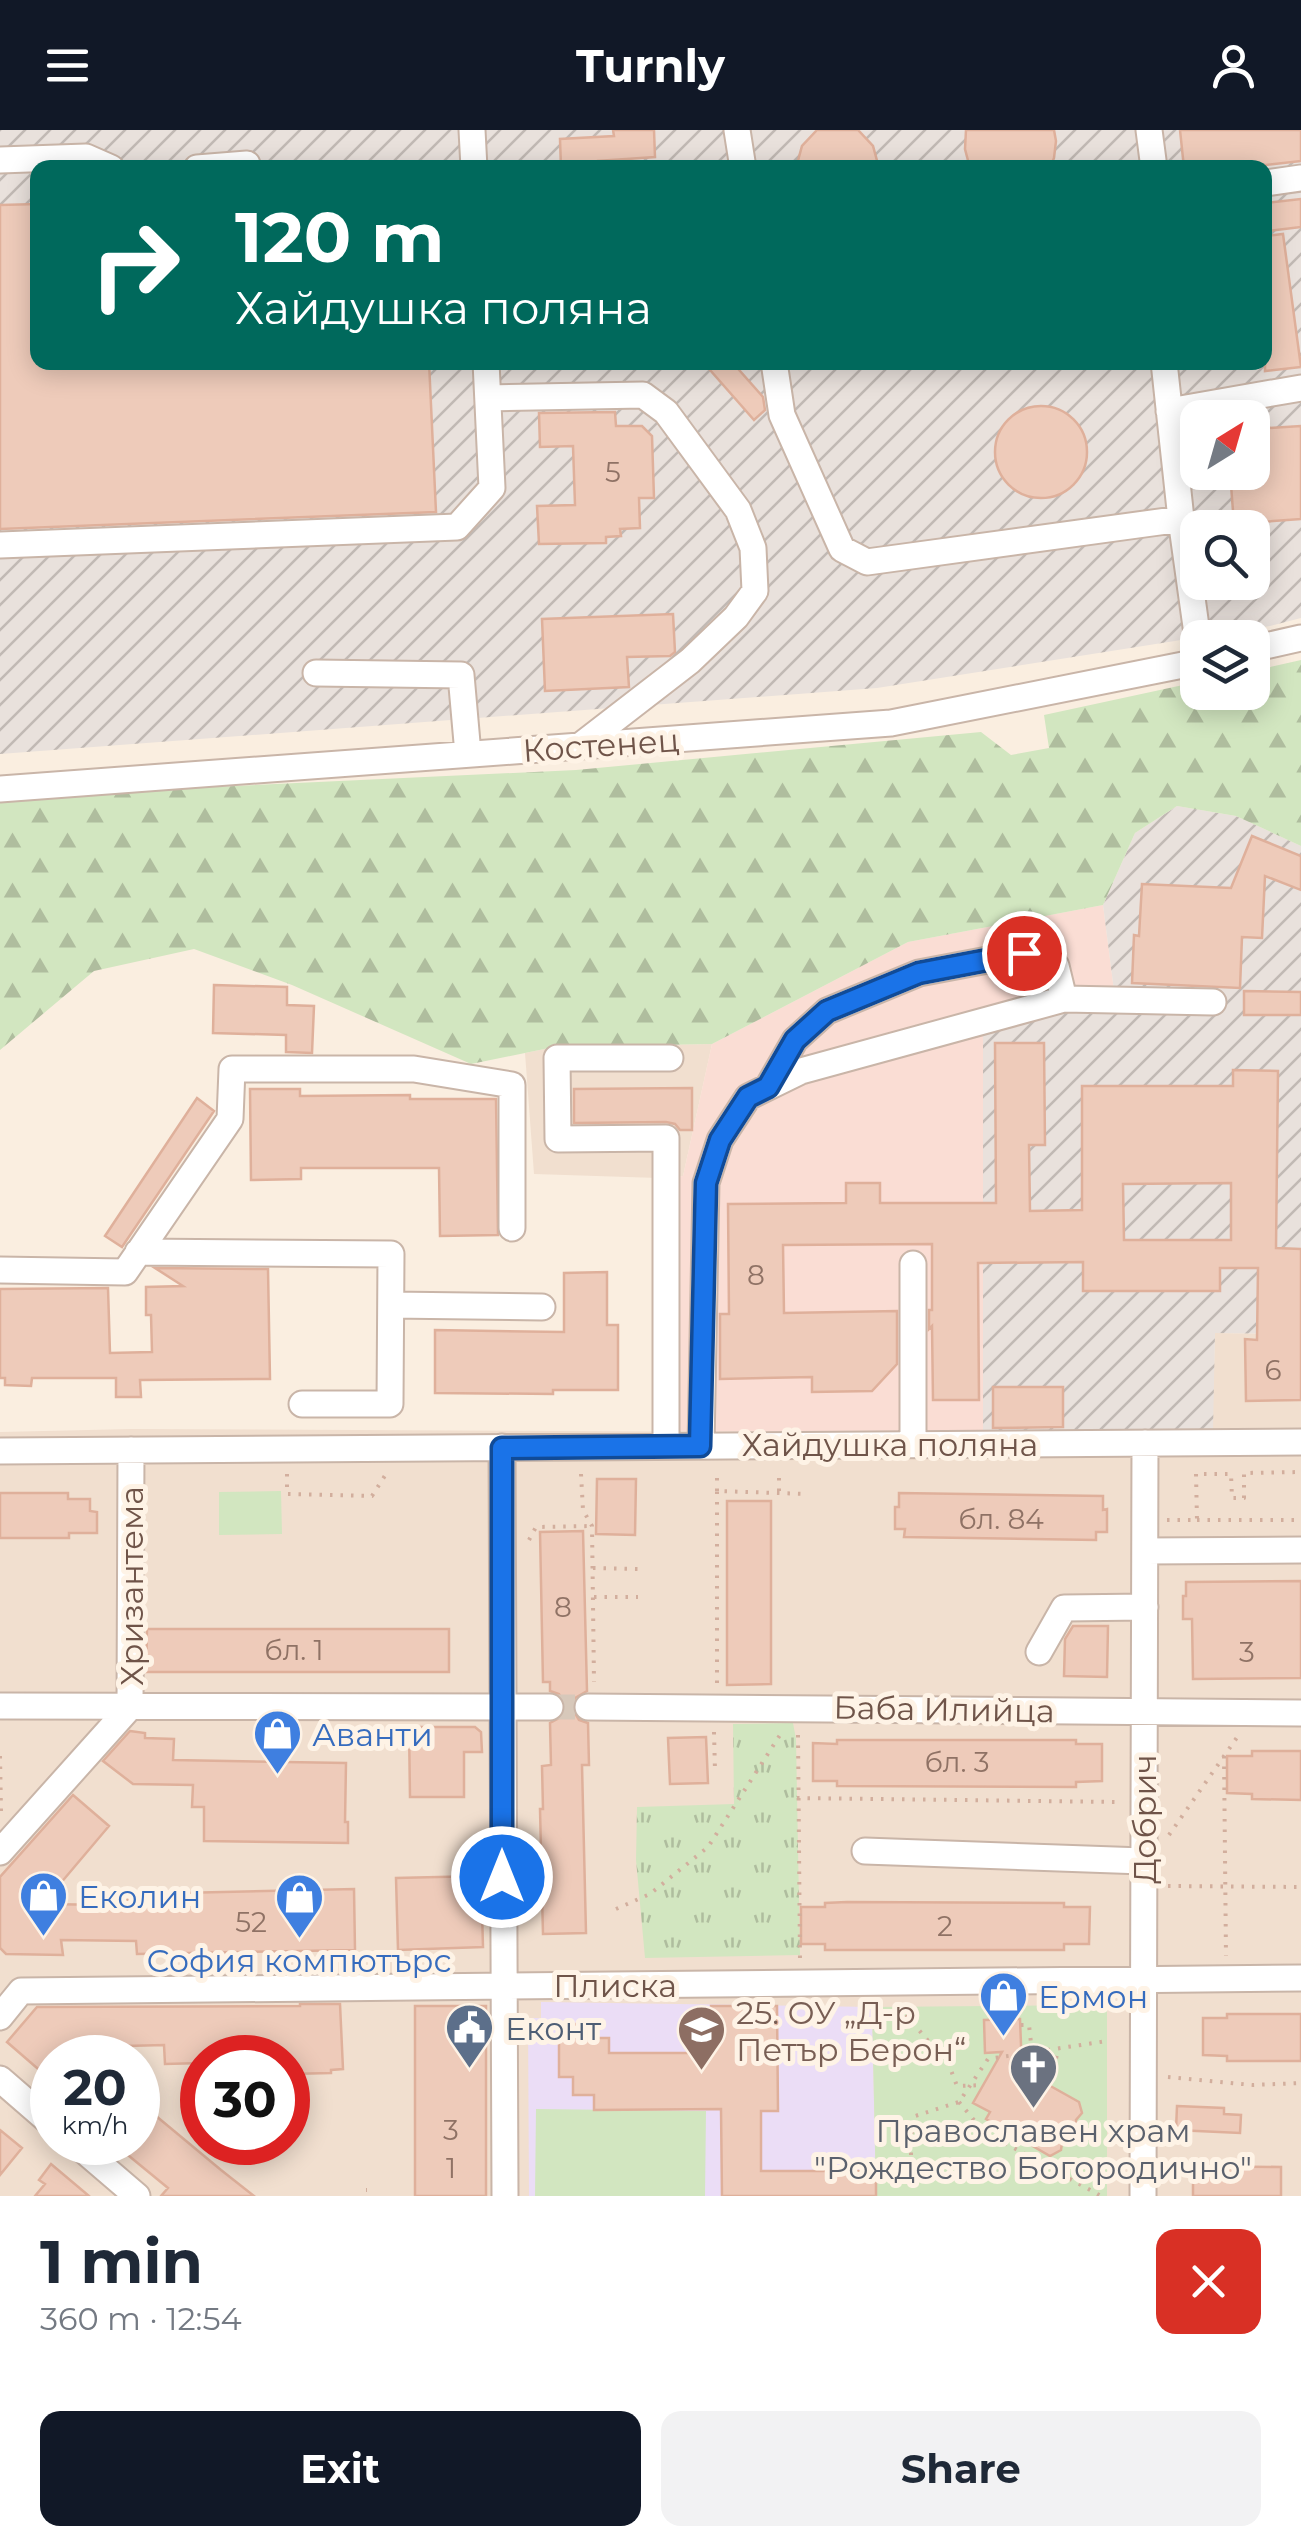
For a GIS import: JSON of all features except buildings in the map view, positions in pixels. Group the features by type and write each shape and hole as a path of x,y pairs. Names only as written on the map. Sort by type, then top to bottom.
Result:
{"street":[{"path":"472,130 474,160"},
{"path":"736,130 741,160"},
{"path":"1149,130 1153,160"},
{"path":"0,160 86,157 93,160"},
{"path":"1272,181 1301,178"},
{"path":"0,544 457,527 492,488 486,370"},
{"path":"775,370 782,415 842,549 867,562 1180,519 1165,370"},
{"path":"1169,411 1301,388"},
{"path":"488,398 643,394 666,412 738,510 753,548 754,591 736,618 690,661 580,746"},
{"path":"1270,645 1301,638"},
{"name":"Костенец","path":"0,790 891,723 1180,666"},
{"path":"316,673 461,676 468,754"},
{"path":"768,1087 795,1040 827,1011 919,973 1024,953 1056,966 1064,998"},
{"path":"700,1446 706,1183 720,1140 748,1097 801,1071 1064,998 1213,1002"},
{"path":"666,1446 666,1138 558,1138 557,1058 670,1058"},
{"path":"0,1270 125,1272 230,1119 232,1069 414,1069 512,1085 512,1228"},
{"path":"138,1252 391,1254 390,1404 302,1404"},
{"path":"913,1264 913,1444"},
{"path":"391,1305 542,1306"},
{"name":"Хайдушка поляна","path":"0,1451 1301,1442"},
{"name":"Добрич","path":"1143,2196 1146,1443"},
{"path":"502,1448 505,2196"},
{"name":"Хризантема","path":"0,1852 130,1706 131,1450"},
{"path":"1145,1551 1301,1550"},
{"path":"1039,1652 1064,1608 1144,1608"},
{"path":"0,1706 550,1707"},
{"name":"Баба Илийца","path":"591,1707 1301,1713"},
{"path":"864,1851 1143,1873"},
{"name":"Плиска","path":"4,2004 21,1992 1301,1978"},
{"path":"0,2079 30,2105"},
{"path":"101,2165 137,2196"}],"path":[{"path":"286,1449 287,1494 372,1496 388,1472"},
{"path":"716,1771 717,1466"},
{"path":"779,1467 779,1493"},
{"path":"1197,1520 1196,1474 1232,1474 1232,1498 1244,1498 1244,1473 1301,1472"},
{"path":"581,1483 583,1510 592,1526 594,1568 591,1707"},
{"path":"717,1491 808,1494"},
{"path":"1145,1521 1301,1520"},
{"path":"536,1527 592,1526"},
{"path":"594,1568 638,1569"},
{"path":"594,1597 638,1597"},
{"path":"801,1985 796,1739 809,1708"},
{"path":"616,1909 650,1894 708,1847 776,1739 809,1708"},
{"path":"1254,1713 1143,1873 1226,1886 1301,1887"},
{"path":"0,1756 0,1821"},
{"path":"1224,1756 1226,1978"},
{"path":"798,1798 1144,1802"},
{"path":"898,2006 949,2064 957,2086 984,2085"},
{"path":"1020,2025 1029,2025 1032,2053"},
{"path":"911,2155 912,2117 958,2102 988,2060 1107,2041"},
{"path":"1052,2079 1058,2049"},
{"path":"1143,2075 1253,2084 1301,2083"},
{"path":"958,2102 982,2132 1101,2196"},
{"path":"1015,2150 1020,2139"}],"shaded area":[{"path":"0,130 1301,130 1301,618 1270,626 1270,620 1180,620 1180,640 877,688 0,754"},
{"path":"1177,806 1236,816 1301,846 1301,1334 1215,1333 1213,1431 983,1433 983,1032 1063,1013 1117,1014 1103,905 1135,833"},
{"path":"1103,905 1117,1014 1063,1013 983,1032 983,1433 656,1431 658,1178 683,1176 712,1044 908,942"},
{"path":"712,1044 683,1176 534,1174 525,1053 554,1047"},
{"path":"1215,1333 1301,1334 1301,2196 0,2196 0,1432 132,1429 1212,1431"},
{"name":"25. ОУ „Д-р Петър Берон“","path":"541,2002 872,2007 876,2196 529,2196 528,2018 541,2018"}],"green space":[{"path":"1301,660 1301,846 1236,816 1177,806 1135,833 1103,905 908,942 712,1044 554,1047 471,1064 292,985 194,949 94,971 0,1050 0,797 576,770 981,732 1011,755 1049,748 1044,715 1180,686 1180,710 1270,710 1270,667"},
{"path":"281,1491 282,1534 219,1535 219,1492"},
{"path":"793,1723 800,1955 645,1958 636,1860 637,1807 734,1804 733,1724"},
{"path":"1107,2005 1107,2196 876,2196 872,2007"},
{"path":"536,2109 706,2111 705,2196 535,2196"}],"tunnel":[{"path":"550,1707 588,1707"}],"place":[{"name":"Аванти","path":"277,1776"},
{"name":"Еколин","path":"43,1938"},
{"name":"София компютърс","path":"299,1940"},
{"name":"Ермон","path":"1003,2038"},
{"name":"Еконт","path":"470,2070"},
{"name":"25. ОУ „Д-р Петър Берон“","path":"701,2072"},
{"name":"Православен храм \"Рождество Богородично\"","path":"1033,2110"}],"route":[{"path":"502,1877 502,1448 700,1446 706,1183 720,1140 748,1097 768,1087 795,1040 827,1011 919,973 1024,953"}]}
